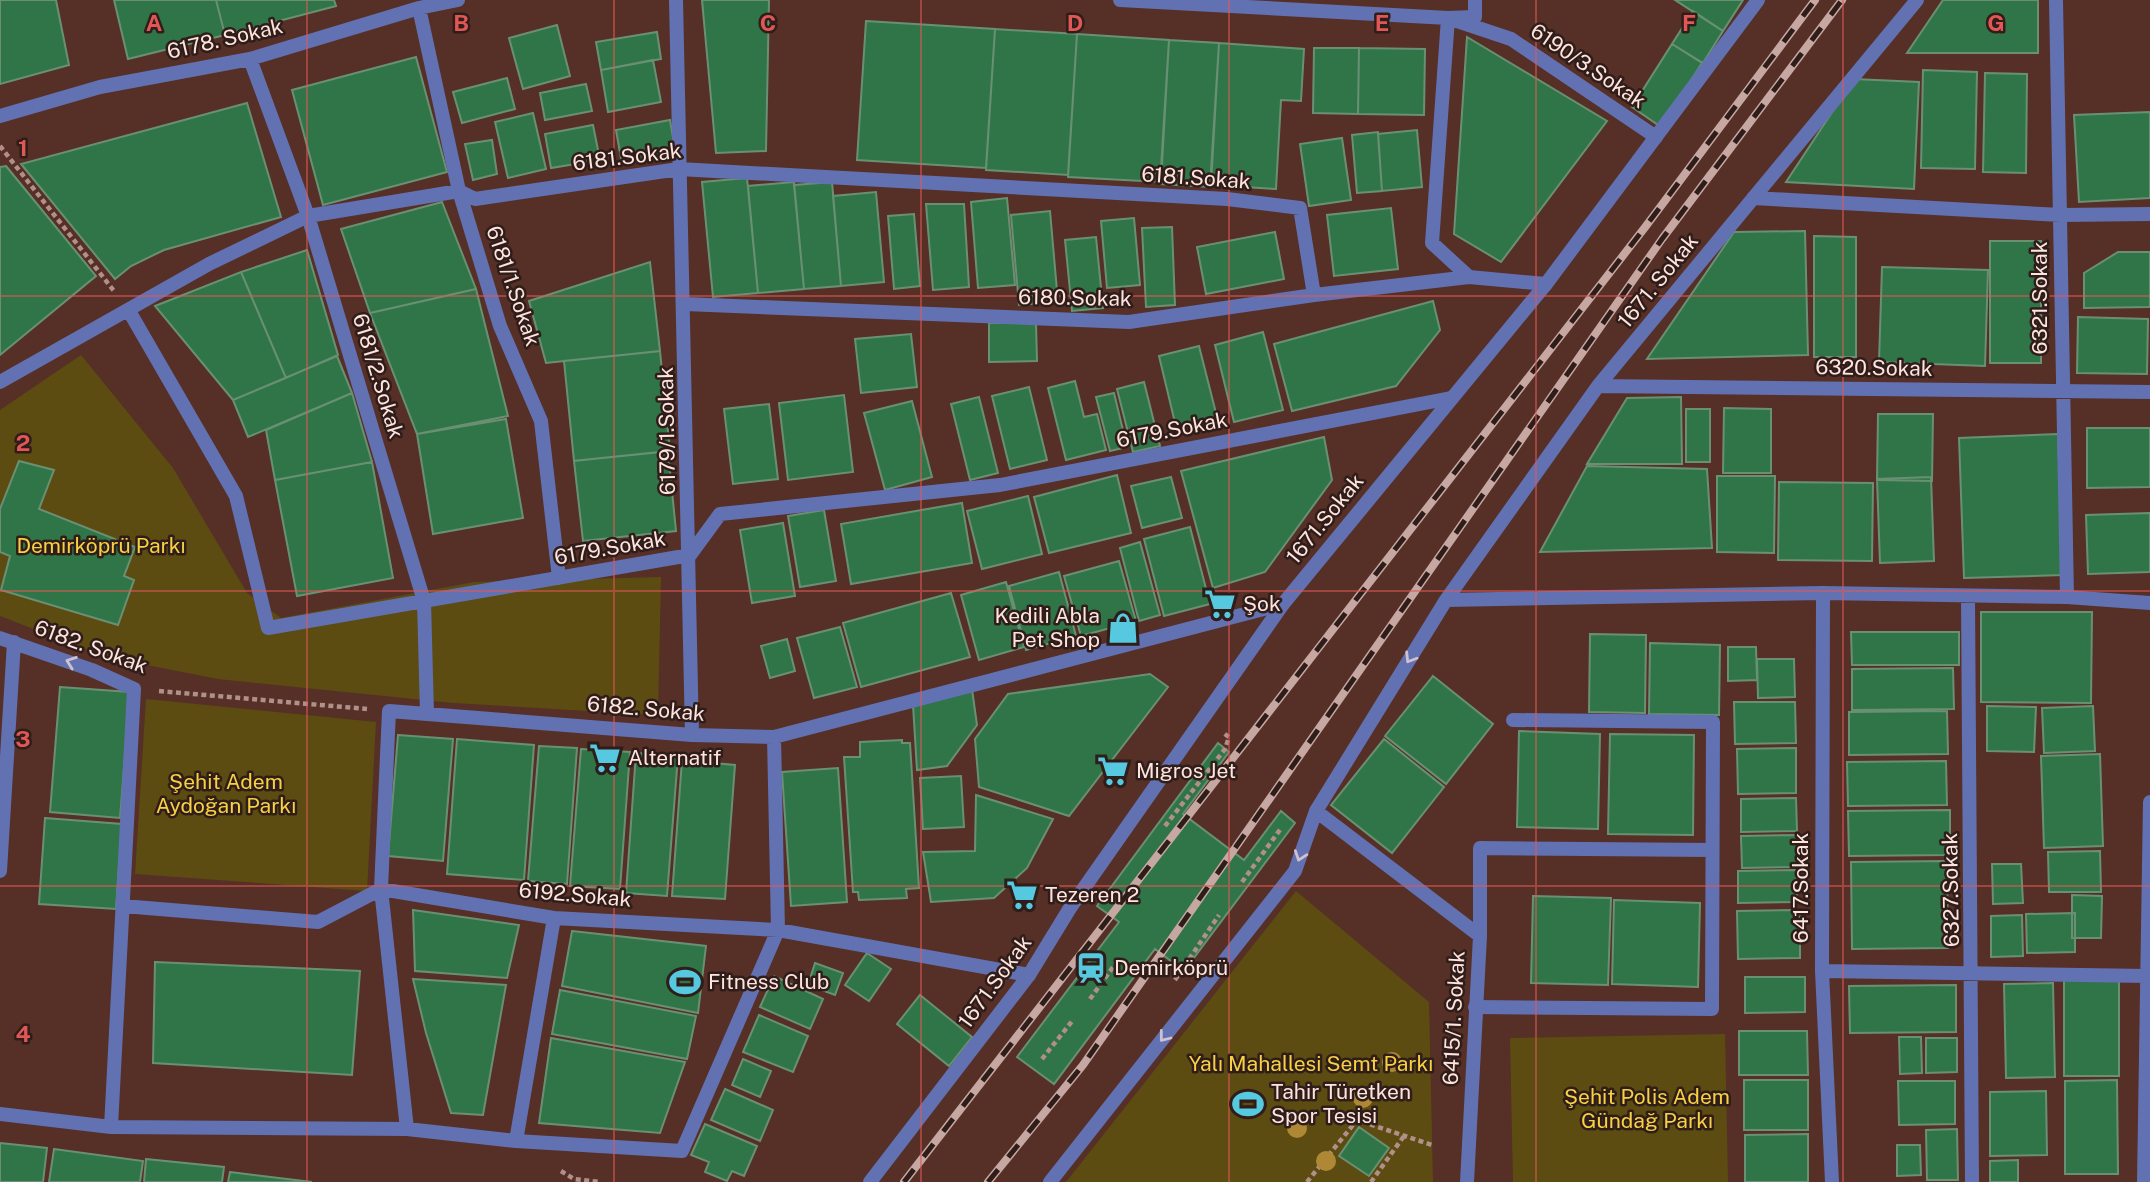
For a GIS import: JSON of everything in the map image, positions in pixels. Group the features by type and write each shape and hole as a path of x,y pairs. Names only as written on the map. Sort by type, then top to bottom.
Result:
{"street":[{"name":"6178. Sokak","path":"0,116 100,88 250,59 419,8 458,0"},
{"path":"676,0 679,169"},
{"name":"6190/3.Sokak","path":"1120,0 1310,6 1448,18 1511,39 1656,137"},
{"path":"1469,277 1432,243 1448,18 1475,17 1475,0"},
{"name":"1671.Sokak","path":"870,1182 1029,975 1070,908 1283,604 1546,284 1758,0"},
{"name":"1671. Sokak","path":"1446,600 1598,386 1917,0"},
{"name":"6321.Sokak","path":"2056,0 2061,215 2061,392 2067,597"},
{"name":"6181/1.Sokak","path":"419,8 459,191 500,326 541,421 559,578"},
{"name":"6181/2.Sokak","path":"250,59 308,216 424,601 427,714"},
{"name":"6181.Sokak","path":"0,382 209,264 308,216 459,191 475,199 679,169 1213,199 1300,208 1314,295"},
{"name":"6179/1.Sokak","path":"679,169 685,304 692,735"},
{"path":"1753,198 2061,215 2150,214"},
{"name":"6180.Sokak","path":"685,304 1129,322 1314,295 1469,277 1546,284"},
{"name":"6179.Sokak","path":"129,311 236,496 268,628 690,555 720,514 1000,485 1451,398"},
{"name":"6320.Sokak","path":"1598,386 2150,392"},
{"path":"1050,1182 1295,871 1315,811 1446,600 1823,593 1969,598 2067,597 2150,603"},
{"name":"6417.Sokak","path":"1823,593 1822,971 1832,1182"},
{"name":"6327.Sokak","path":"1969,598 1972,1182"},
{"name":"6182. Sokak","path":"389,711 692,735 774,737 1283,604"},
{"path":"0,871 7,640"},
{"name":"6182. Sokak","path":"7,640 134,689"},
{"path":"111,1127 134,689"},
{"path":"389,711 381,889 407,1129"},
{"path":"1475,1007 1712,1009 1713,722 1513,720"},
{"path":"0,1114 111,1127 407,1129 516,1141 682,1151 778,930 774,737"},
{"path":"2144,1182 2150,802"},
{"name":"6415/1. Sokak","path":"1315,811 1480,936 1467,1182"},
{"path":"1480,936 1480,848 1712,850"},
{"path":"123,906 317,922 381,889"},
{"name":"6192.Sokak","path":"381,889 554,918 778,930 1029,975"},
{"path":"516,1141 554,918"},
{"path":"1822,971 2147,976"}],"path":[{"path":"0,146 129,311"},
{"name":"6182. Sokak","path":"134,689 389,711"},
{"path":"1165,826 1225,749"},
{"path":"1242,882 1289,818"},
{"path":"1181,968 1219,915"},
{"path":"1090,999 1116,963"},
{"path":"1042,1059 1073,1020"},
{"path":"1307,1182 1357,1120 1432,1145"},
{"path":"1371,1182 1404,1136"}],"green space":[{"name":"Demirköprü Parkı","path":"81,355 173,468 247,593 281,618 474,582 661,577 658,715 453,703 218,679 106,657 0,616 0,410"},
{"name":"Şehit Adem Aydoğan Parkı","path":"146,699 376,722 367,891 135,874"},
{"name":"Yalı Mahallesi Semt Parkı","path":"1296,891 1429,1002 1433,1182 1066,1182"},
{"name":"Şehit Polis Adem Gündağ Parkı","path":"1725,1034 1728,1182 1513,1182 1510,1038"}],"building":[{"path":"0,0 56,0 69,65 0,84"},
{"path":"114,0 216,0 225,35 128,59"},
{"path":"216,0 334,0 336,6 225,35"},
{"path":"702,0 769,0 766,151 716,153"},
{"path":"1675,0 1743,0 1723,31"},
{"path":"1943,0 2038,0 2038,53 1907,53"},
{"path":"1693,11 1723,31 1703,63 1672,44"},
{"path":"866,21 995,29 986,168 857,160"},
{"path":"557,25 570,76 523,89 509,38"},
{"path":"995,29 1077,34 1068,175 986,170"},
{"path":"657,32 661,59 601,70 596,42"},
{"path":"1077,34 1169,40 1161,182 1068,177"},
{"path":"1467,37 1607,121 1501,262 1454,234"},
{"path":"1169,40 1219,43 1210,187 1160,184"},
{"path":"1219,43 1304,49 1301,101 1281,100 1276,189 1211,185"},
{"path":"1672,44 1702,63 1661,127 1632,107"},
{"path":"1314,48 1359,48 1358,114 1313,113"},
{"path":"1359,48 1425,49 1424,115 1358,114"},
{"path":"416,57 447,172 323,205 292,90"},
{"path":"653,60 661,102 608,112 601,70"},
{"path":"1923,70 1977,72 1975,169 1921,168"},
{"path":"1985,73 2027,74 2026,173 1983,172"},
{"path":"507,78 515,109 462,123 453,92"},
{"path":"1854,79 1919,82 1914,189 1786,182"},
{"path":"586,84 592,111 545,120 540,93"},
{"path":"247,103 281,217 164,250 131,266 115,279 21,164"},
{"path":"2150,112 2150,198 2079,202 2074,115"},
{"path":"533,113 546,169 508,178 495,122"},
{"path":"670,120 676,155 622,164 616,130"},
{"path":"593,125 600,160 551,168 545,134"},
{"path":"1417,130 1422,187 1382,191 1378,134"},
{"path":"1378,132 1382,191 1357,193 1352,135"},
{"path":"1342,138 1351,200 1309,206 1300,144"},
{"path":"492,140 497,174 473,180 465,144"},
{"path":"6,166 96,276 0,355 0,167"},
{"path":"747,178 758,293 713,297 702,182"},
{"path":"794,182 804,289 758,293 748,186"},
{"path":"832,182 841,286 804,289 794,185"},
{"path":"876,192 884,282 841,286 833,196"},
{"path":"1007,198 1015,285 978,288 971,202"},
{"path":"442,202 476,289 370,313 341,229"},
{"path":"926,204 964,204 969,287 933,290"},
{"path":"1391,208 1398,269 1334,276 1327,215"},
{"path":"1050,211 1058,302 1019,305 1011,215"},
{"path":"914,214 920,286 894,289 888,216"},
{"path":"1134,218 1140,285 1107,288 1101,221"},
{"path":"1172,227 1175,305 1146,307 1142,228"},
{"path":"1805,231 1808,355 1647,359 1734,232"},
{"path":"1275,232 1284,279 1206,294 1197,247"},
{"path":"1814,236 1856,237 1856,357 1814,357"},
{"path":"1096,237 1103,308 1072,311 1065,240"},
{"path":"1990,241 2041,241 2041,363 1990,363"},
{"path":"307,250 338,355 286,378 241,272"},
{"path":"2118,252 2150,252 2150,307 2084,308 2084,273"},
{"path":"650,262 660,351 546,363 529,301"},
{"path":"1882,267 1988,270 1985,366 1879,362"},
{"path":"241,272 286,378 233,400 155,306"},
{"path":"476,289 508,416 417,434 370,313"},
{"path":"1433,301 1440,330 1396,386 1292,411 1274,344"},
{"path":"2078,317 2148,319 2147,374 2077,373"},
{"path":"989,323 1036,323 1037,361 989,362"},
{"path":"1263,332 1283,410 1234,422 1215,345"},
{"path":"911,334 917,387 861,393 855,339"},
{"path":"1199,346 1217,417 1176,427 1159,356"},
{"path":"660,351 670,451 574,461 564,361"},
{"path":"337,356 352,393 248,437 233,400"},
{"path":"1075,381 1084,417 1097,414 1106,450 1066,460 1048,388"},
{"path":"1144,382 1160,446 1133,452 1117,389"},
{"path":"1029,387 1047,460 1010,469 992,396"},
{"path":"352,393 372,462 275,480 266,430"},
{"path":"1114,393 1127,447 1110,451 1096,397"},
{"path":"844,395 853,472 788,480 779,403"},
{"path":"979,397 998,473 970,480 951,404"},
{"path":"1681,397 1682,464 1587,464 1627,398"},
{"path":"912,401 932,477 885,490 864,413"},
{"path":"769,404 778,479 733,484 724,409"},
{"path":"1724,408 1771,409 1771,473 1723,473"},
{"path":"1686,409 1710,409 1710,462 1686,462"},
{"path":"1878,414 1933,414 1932,481 1877,480"},
{"path":"506,419 523,518 433,534 417,434"},
{"path":"2087,428 2150,428 2150,487 2087,488"},
{"path":"2058,434 2063,575 1964,578 1959,438"},
{"path":"1324,437 1332,480 1265,572 1213,588 1181,471"},
{"path":"668,451 676,531 583,541 574,461"},
{"path":"19,461 54,470 39,509 135,547 124,576 134,580 118,625 1,590 10,556 0,552 0,509"},
{"path":"372,462 393,578 297,596 275,480"},
{"path":"1587,466 1707,469 1712,548 1540,552"},
{"path":"1117,475 1131,533 1049,553 1034,497"},
{"path":"1717,476 1775,476 1774,553 1717,552"},
{"path":"1171,477 1182,518 1142,528 1131,486"},
{"path":"1931,477 1934,561 1880,563 1877,479"},
{"path":"1779,482 1873,483 1872,561 1778,560"},
{"path":"1028,496 1042,554 982,569 967,511"},
{"path":"962,503 972,563 851,584 841,524"},
{"path":"824,510 836,581 800,587 788,516"},
{"path":"2150,513 2150,572 2088,574 2086,515"},
{"path":"783,523 795,596 752,603 740,530"},
{"path":"1190,527 1210,604 1164,616 1144,539"},
{"path":"1140,542 1160,615 1139,621 1120,548"},
{"path":"1119,561 1136,621 1081,636 1064,576"},
{"path":"1059,572 1076,636 1026,650 1009,586"},
{"path":"1006,582 1024,647 979,660 961,595"},
{"path":"951,593 970,657 861,687 843,623"},
{"path":"1981,612 2092,612 2091,703 1981,702"},
{"path":"840,627 857,687 814,698 797,638"},
{"path":"1851,632 1959,632 1959,665 1852,665"},
{"path":"1590,634 1646,635 1645,713 1589,712"},
{"path":"787,639 795,671 770,678 761,646"},
{"path":"1650,643 1720,645 1719,715 1649,714"},
{"path":"1728,647 1756,647 1757,680 1728,681"},
{"path":"1757,659 1794,659 1795,697 1758,698"},
{"path":"1953,668 1954,709 1852,710 1852,669"},
{"path":"1150,674 1168,687 1069,816 979,787 975,739 1008,694"},
{"path":"1433,676 1493,724 1446,784 1385,736"},
{"path":"60,687 130,692 120,818 50,812"},
{"path":"972,689 977,725 947,766 917,770 913,705"},
{"path":"1734,702 1795,702 1796,743 1735,744"},
{"path":"1987,706 2036,707 2034,752 1987,751"},
{"path":"2093,706 2095,751 2044,753 2042,708"},
{"path":"1947,711 1948,754 1849,755 1849,712"},
{"path":"1519,731 1600,734 1598,829 1517,827"},
{"path":"1610,734 1694,735 1693,835 1608,834"},
{"path":"398,735 453,739 443,861 388,856"},
{"path":"457,739 534,745 524,880 447,874"},
{"path":"1384,739 1444,787 1392,853 1331,805"},
{"path":"902,740 902,743 910,743 919,888 906,889 907,898 859,900 858,892 853,892 844,757 860,757 860,742"},
{"path":"1218,743 1229,752 1183,814 1244,860 1281,811 1295,823 1184,971 1155,949 1054,1084 1017,1057 1119,922 1097,906"},
{"path":"539,746 577,748 567,884 528,881"},
{"path":"1796,748 1796,793 1738,794 1737,749"},
{"path":"581,749 630,752 620,889 570,886"},
{"path":"636,753 678,756 667,896 626,893"},
{"path":"2100,754 2103,846 2044,848 2041,756"},
{"path":"682,760 735,765 725,899 672,896"},
{"path":"1946,761 1947,805 1848,806 1847,762"},
{"path":"838,768 847,902 791,906 782,772"},
{"path":"961,776 964,827 923,829 920,778"},
{"path":"976,795 1053,819 1027,868 994,898 931,902 923,852 975,851"},
{"path":"1796,798 1797,831 1741,832 1741,799"},
{"path":"1950,810 1950,855 1849,856 1848,811"},
{"path":"45,818 122,824 116,909 39,904"},
{"path":"1797,835 1797,867 1742,868 1741,836"},
{"path":"2100,851 2101,892 2049,892 2048,852"},
{"path":"1947,861 1948,948 1852,949 1851,862"},
{"path":"1992,864 2021,864 2023,903 1993,904"},
{"path":"1796,870 1797,902 1738,903 1738,871"},
{"path":"2072,895 2102,896 2101,938 2072,938"},
{"path":"1533,896 1611,898 1608,985 1531,983"},
{"path":"1614,900 1700,903 1698,987 1612,984"},
{"path":"413,910 519,925 507,978 415,971"},
{"path":"1800,910 1800,958 1738,959 1737,911"},
{"path":"2075,913 2075,952 2027,953 2026,914"},
{"path":"2022,915 2023,956 1991,957 1991,916"},
{"path":"572,931 706,946 698,1013 562,986"},
{"path":"867,953 891,969 869,1001 845,985"},
{"path":"155,962 360,971 352,1075 153,1063"},
{"path":"815,963 843,973 835,995 808,985"},
{"path":"774,976 823,999 810,1029 760,1007"},
{"path":"1745,977 1805,977 1805,1012 1745,1013"},
{"path":"413,979 506,985 483,1115 451,1113 426,1033"},
{"path":"2064,979 2119,979 2119,1076 2064,1076"},
{"path":"2053,983 2055,1077 2006,1078 2004,984"},
{"path":"1956,985 1956,1032 1850,1033 1849,986"},
{"path":"560,990 696,1016 687,1059 552,1034"},
{"path":"920,995 972,1037 949,1066 897,1024"},
{"path":"759,1015 808,1036 793,1072 743,1052"},
{"path":"1739,1031 1807,1031 1808,1075 1739,1075"},
{"path":"1899,1037 1921,1037 1922,1073 1900,1074"},
{"path":"551,1038 685,1062 660,1133 539,1123"},
{"path":"1926,1038 1957,1038 1957,1072 1926,1073"},
{"path":"743,1059 771,1071 760,1097 732,1085"},
{"path":"1744,1080 1808,1080 1808,1130 1744,1130"},
{"path":"2117,1080 2118,1174 2065,1174 2065,1081"},
{"path":"1898,1081 1955,1081 1955,1124 1899,1125"},
{"path":"725,1089 773,1110 760,1141 711,1120"},
{"path":"2046,1091 2047,1155 1990,1156 1990,1092"},
{"path":"705,1124 757,1146 744,1176 732,1171 727,1181 705,1172 709,1162 691,1155"},
{"path":"1359,1127 1389,1148 1369,1176 1339,1156"},
{"path":"1957,1129 1958,1180 1927,1180 1926,1130"},
{"path":"1808,1134 1808,1182 1745,1182 1745,1135"},
{"path":"0,1143 47,1148 43,1182 0,1182"},
{"path":"1897,1145 1920,1145 1921,1175 1897,1176"},
{"path":"54,1149 143,1161 140,1182 49,1182"},
{"path":"146,1159 224,1167 222,1182 144,1182"},
{"path":"2018,1160 2018,1182 1990,1182 1990,1161"},
{"path":"230,1172 312,1182 228,1182"}],"railway":[{"path":"904,1182 1646,226 1815,0"},
{"path":"988,1182 1083,1065 1662,239 1842,0"}],"place":[{"name":"Şok","path":"1220,604"},
{"name":"Kedili Abla Pet Shop","path":"1123,628"},
{"name":"Alternatif","path":"605,758"},
{"name":"Migros Jet","path":"1113,771"},
{"name":"Tezeren 2","path":"1022,895"},
{"name":"Demirköprü","path":"1091,968"},
{"name":"Fitness Club","path":"685,982"},
{"name":"Tahir Türetken Spor Tesisi","path":"1248,1104"}]}
